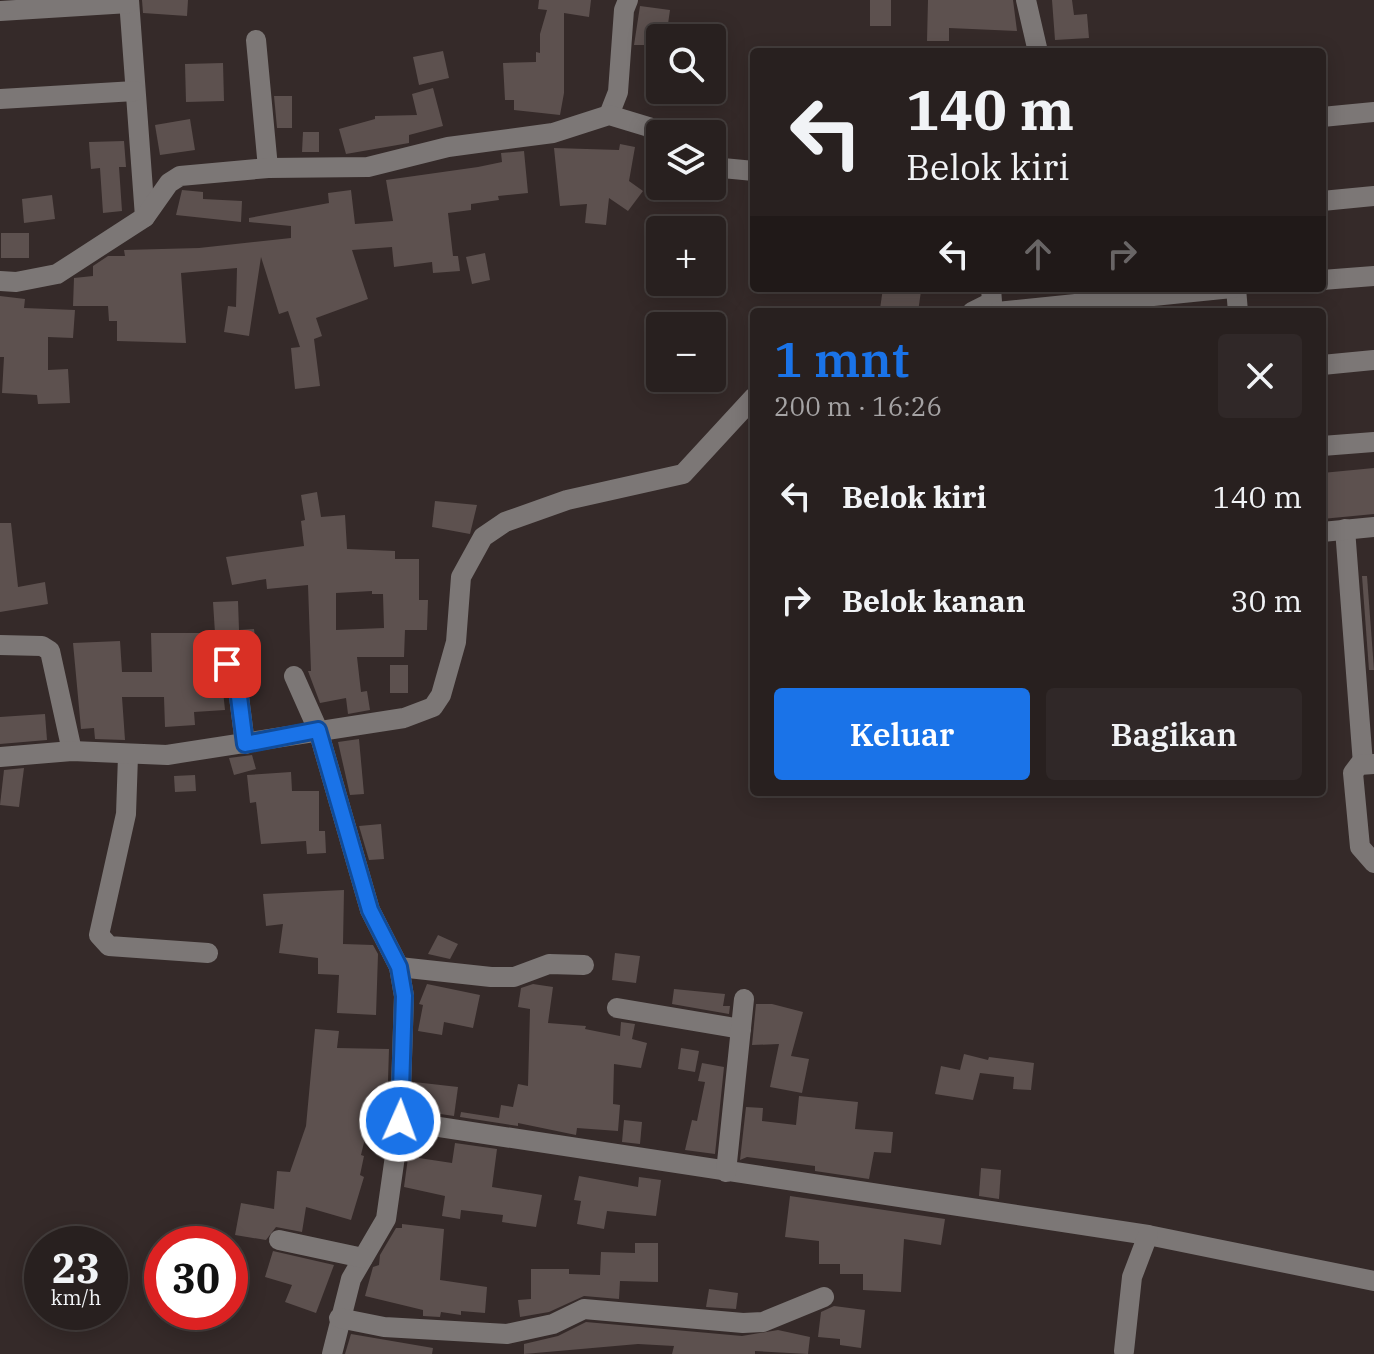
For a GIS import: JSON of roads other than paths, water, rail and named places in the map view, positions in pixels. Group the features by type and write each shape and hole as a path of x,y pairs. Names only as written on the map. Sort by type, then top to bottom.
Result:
{"street":[{"path":"609,115 618,92 628,0"},
{"path":"1026,0 1037,48"},
{"path":"0,11 129,1 145,217"},
{"path":"256,40 268,168"},
{"path":"0,99 135,91"},
{"path":"1326,117 1374,112"},
{"path":"0,281 16,282 57,274 145,217 169,183 180,176 268,168 368,167 448,147 553,133 609,115 646,126"},
{"path":"726,168 750,171"},
{"path":"1326,201 1374,196"},
{"path":"1326,280 1374,276"},
{"path":"980,308 992,302 991,292"},
{"path":"1036,308 1194,292"},
{"path":"1326,365 1374,360"},
{"path":"0,757 72,751 128,756 167,755 404,718 433,707 441,695 456,642 461,577 483,537 505,522 567,500 683,474 750,401"},
{"path":"1326,446 1374,442"},
{"path":"1326,531 1374,527"},
{"path":"1345,529 1369,764 1353,773 1360,847 1374,863"},
{"path":"0,645 42,646 50,651 72,751"},
{"path":"207,664 227,664 236,673 245,744"},
{"path":"294,676 318,730 370,910 399,967 404,996 400,1121 386,1219 351,1279 332,1354"},
{"path":"128,756 126,814 99,935 109,946 208,953"},
{"path":"399,967 514,977 549,964 584,965"},
{"path":"726,1172 744,999"},
{"path":"617,1008 741,1029"},
{"path":"400,1121 1148,1235 1374,1281"},
{"path":"1124,1351 1132,1277 1148,1235"},
{"path":"279,1240 363,1258"},
{"path":"339,1318 384,1327 507,1334 553,1324 584,1309 743,1323 763,1322 824,1297"}]}
